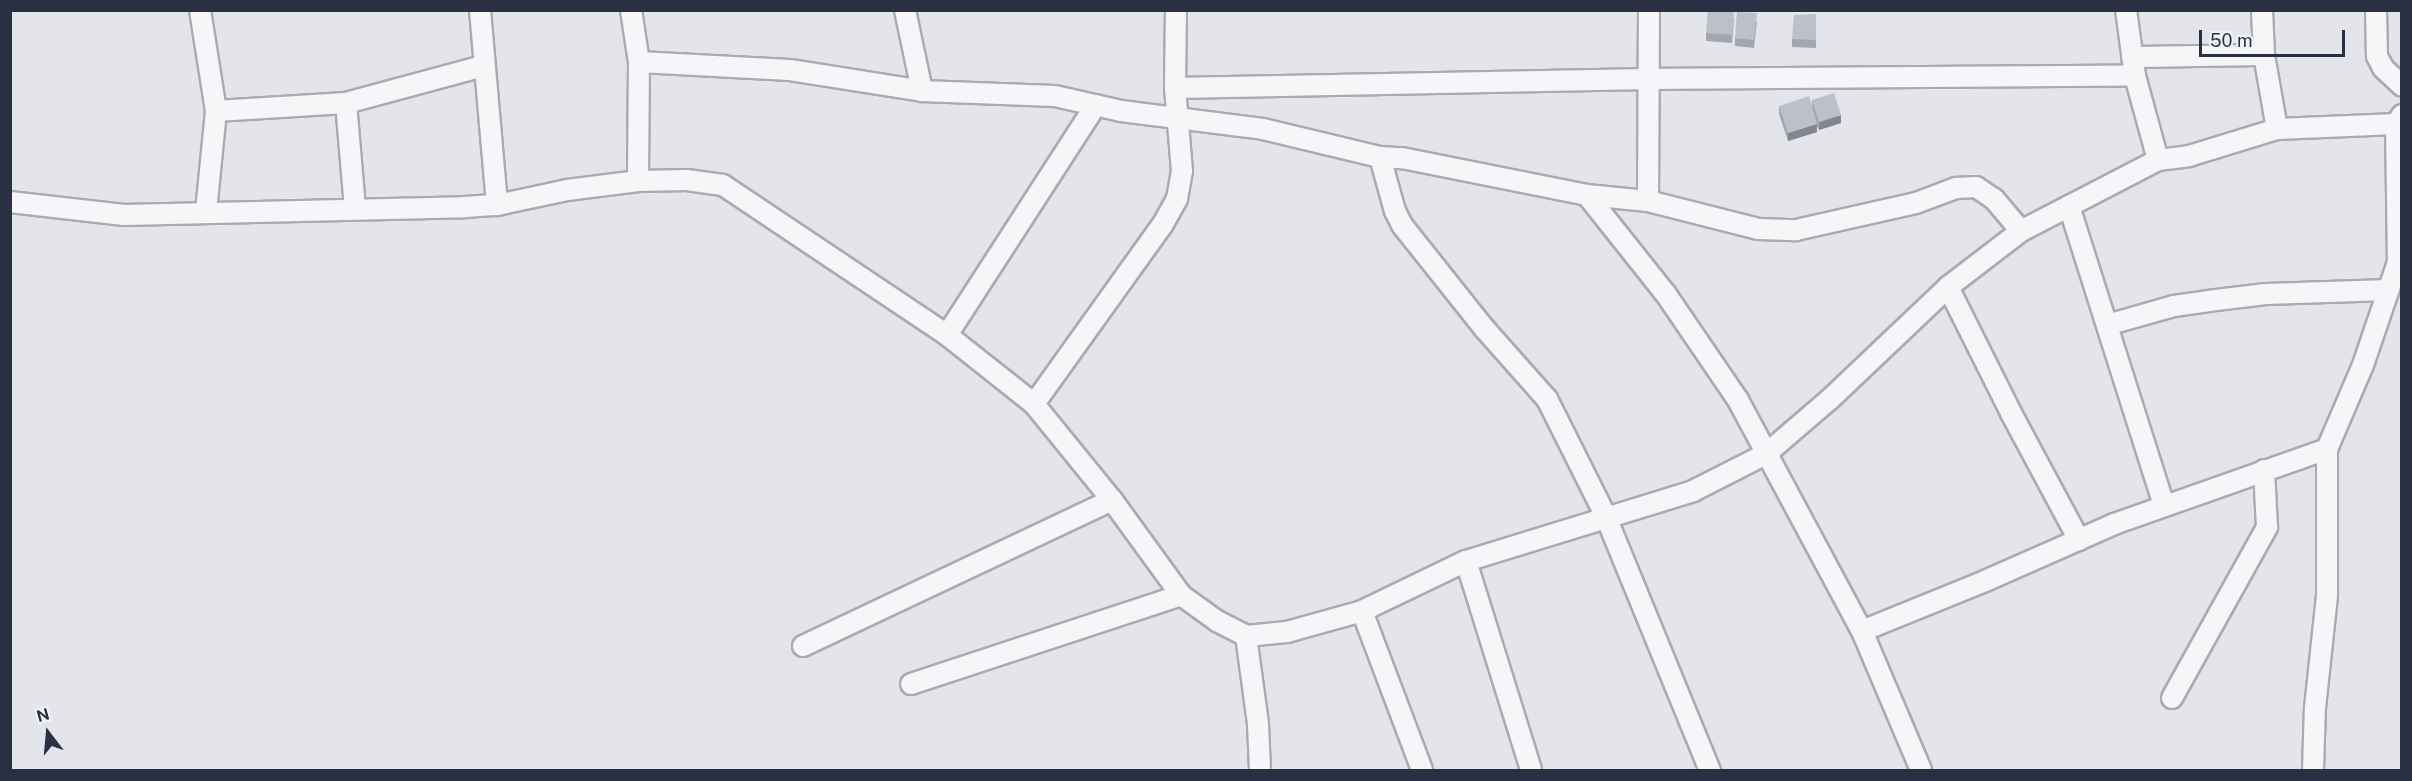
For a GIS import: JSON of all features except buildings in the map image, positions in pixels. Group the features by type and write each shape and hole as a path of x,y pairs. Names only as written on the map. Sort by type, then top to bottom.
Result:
{"street":[{"path":"200,10 216,111 206,212"},
{"path":"480,10 483,66 497,205"},
{"path":"631,10 639,62 638,181"},
{"path":"905,10 922,91"},
{"path":"1034,404 1163,224 1177,199 1182,171 1175,88 1176,10"},
{"path":"1648,201 1649,10"},
{"path":"2126,10 2135,76 2158,160"},
{"path":"2262,10 2264,55 2277,129"},
{"path":"2376,10 2377,56 2383,68 2402,86"},
{"path":"2132,57 2264,55"},
{"path":"639,62 790,70 922,91 1055,96 1096,105 1263,129 1380,157 1402,158 1587,195 1648,201 1759,229 1796,230 1916,202 1956,188 1976,187 1994,200 2021,231"},
{"path":"216,111 346,103 483,66"},
{"path":"1175,88 1648,79 2135,76"},
{"path":"346,103 355,208"},
{"path":"946,335 1096,105"},
{"path":"10,202 124,215 497,205 567,190 638,181 687,180 723,185 946,335 1034,404 1112,500 1181,595 1217,621 1246,636 1287,632 1362,611 1466,561 1606,517 1664,502 1693,491 1766,454 1830,399 1948,287 2021,231 2158,160 2189,156 2277,129 2399,120 2400,264 2388,290 2363,365 2327,448 2327,595 2315,708 2313,771"},
{"path":"1380,157 1395,211 1402,225 1484,328 1547,399 1606,517 1710,771"},
{"path":"1587,195 1665,293 1738,400 1822,552 1862,631 1921,771"},
{"path":"2068,207 2164,505"},
{"path":"1948,287 2010,413 2079,540"},
{"path":"2107,325 2174,306 2208,301 2266,294 2388,290"},
{"path":"1862,631 2164,505 2327,448"},
{"path":"2172,698 2267,527 2264,470"},
{"path":"803,645 1112,500"},
{"path":"1466,561 1532,771"},
{"path":"911,684 1181,595"},
{"path":"1362,611 1418,769"},
{"path":"1246,636 1258,724 1260,771"}]}
